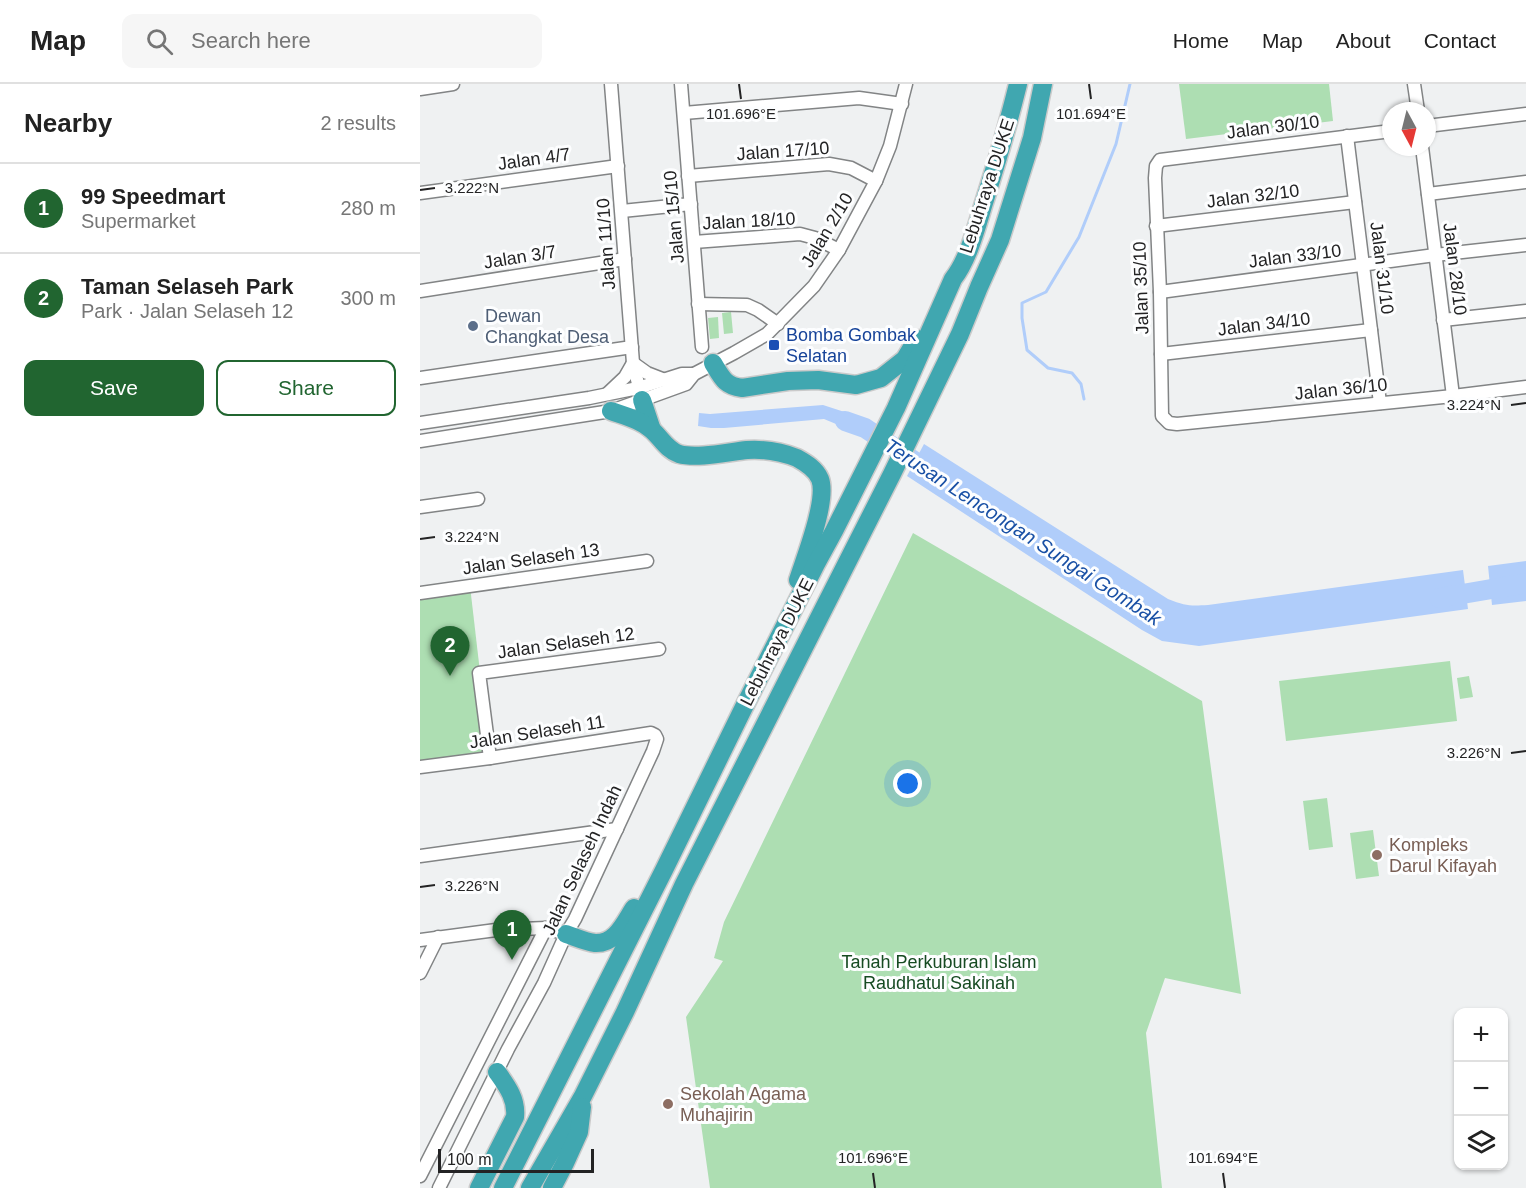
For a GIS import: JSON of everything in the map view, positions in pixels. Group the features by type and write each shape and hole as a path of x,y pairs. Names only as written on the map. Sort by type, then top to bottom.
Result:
{"highway":[{"name":"Lebuhraya DUKE","path":"503,1188 896,408 976,230 1006,133 1018,84"},
{"name":"Lebuhraya DUKE","path":"530,1188 583,1096 684,884 892,474 960,334 1000,240 1032,138 1044,84"},
{"path":"713,363 729,385 742,388 788,381 818,380 856,385 881,378 905,359 953,279"},
{"path":"640,394 652,430"},
{"path":"609,402 652,430 670,450 678,454 690,456 750,450 771,452 790,455 805,462 818,475 821,481 821,506 783,631"},
{"path":"566,934 594,943 606,941 616,935 678,840"},
{"path":"479,1188 515,1117 514,1099 497,1072"},
{"path":"552,1188 579,1132 583,1096"}],"street":[{"path":"420,89 453,84"},
{"name":"Jalan 11/10","path":"611,84 633,363 640,394"},
{"name":"Jalan 15/10","path":"681,84 702,347"},
{"name":"Jalan 2/10","path":"420,441 686,384 694,374 767,334 814,286 839,250 876,181 890,146 906,84"},
{"path":"1414,84 1417,102"},
{"path":"684,113 859,98 902,104"},
{"path":"1436,125 1526,114"},
{"name":"Jalan 30/10","path":"1160,160 1382,132"},
{"name":"Jalan 31/10","path":"1347,136 1380,403"},
{"name":"Jalan 28/10","path":"1423,156 1453,396"},
{"name":"Jalan 35/10","path":"1160,160 1156,165 1155,178 1162,416"},
{"name":"Jalan 17/10","path":"688,176 829,164 851,168 876,181"},
{"name":"Jalan 4/7","path":"420,193 618,166"},
{"path":"1428,194 1526,182"},
{"name":"Jalan 32/10","path":"1156,226 1355,201"},
{"path":"622,211 690,204"},
{"name":"Jalan 18/10","path":"694,242 800,234 815,238 839,250"},
{"name":"Jalan 33/10","path":"1160,292 1526,245"},
{"name":"Jalan 3/7","path":"420,291 625,259"},
{"path":"699,304 747,305 778,324"},
{"path":"1443,320 1526,311"},
{"name":"Jalan 34/10","path":"1161,354 1371,330"},
{"path":"420,378 632,347"},
{"path":"609,402 633,363 647,373 665,380"},
{"name":"Jalan 2/10","path":"640,394 665,380 694,374"},
{"name":"Jalan 36/10","path":"1162,416 1169,423 1177,424 1526,387"},
{"name":"Jalan 2/10","path":"420,423 609,402"},
{"path":"420,507 478,499"},
{"name":"Jalan Selaseh 13","path":"420,593 647,561"},
{"name":"Jalan Selaseh 12","path":"490,758 479,674 659,649"},
{"name":"Jalan Selaseh 11","path":"420,767 651,733 657,739"},
{"name":"Jalan Selaseh Indah","path":"439,1188 575,919 657,739"},
{"path":"420,856 617,829"},
{"path":"420,940 496,930 546,928 566,934"},
{"name":"Jalan Selaseh Indah","path":"420,1176 546,928"},
{"path":"420,972 438,937"}],"green space":[{"path":"1179,84 1329,84 1333,121 1186,139"},
{"path":"731,312 733,333 724,334 722,313"},
{"path":"718,317 719,338 710,339 708,318"},
{"name":"Tanah Perkuburan Islam Raudhatul Sakinah","path":"913,533 1202,701 1241,994 1165,978 1146,1033 1162,1188 710,1188 686,1017 723,961 714,958 724,922"},
{"path":"470,586 490,758 420,767 420,593"},
{"path":"1450,661 1457,721 1286,741 1279,681"},
{"path":"1469,676 1473,697 1460,699 1457,678"},
{"path":"1327,798 1333,847 1309,850 1303,801"},
{"path":"1373,830 1379,876 1356,879 1350,833"}],"water":[{"path":"823,405 860,417 872,424 865,436 824,419 724,428 698,426 699,413"},
{"path":"924,444 1168,599 1179,603 1208,605 1463,570 1468,609 1199,646 1162,641 907,476"},
{"path":"1526,561 1526,601 1492,605 1488,566"}],"waterway":[{"path":"1084,399 1081,384 1072,373 1048,368 1027,350 1022,303 1046,292 1079,237 1116,144 1130,84"},
{"name":"Terusan Lencongan Sungai Gombak","path":"845,421 865,428 935,475"},
{"name":"Terusan Lencongan Sungai Gombak","path":"1439,598 1526,583"}],"place":[{"name":"Dewan Changkat Desa","path":"473,326"},
{"name":"Bomba Gombak Selatan","path":"774,345"},
{"name":"Taman Selaseh Park","path":"450,676"},
{"name":"Kompleks Darul Kifayah","path":"1377,855"},
{"name":"99 Speedmart","path":"512,960"},
{"name":"Sekolah Agama Muhajirin","path":"668,1104"}]}
